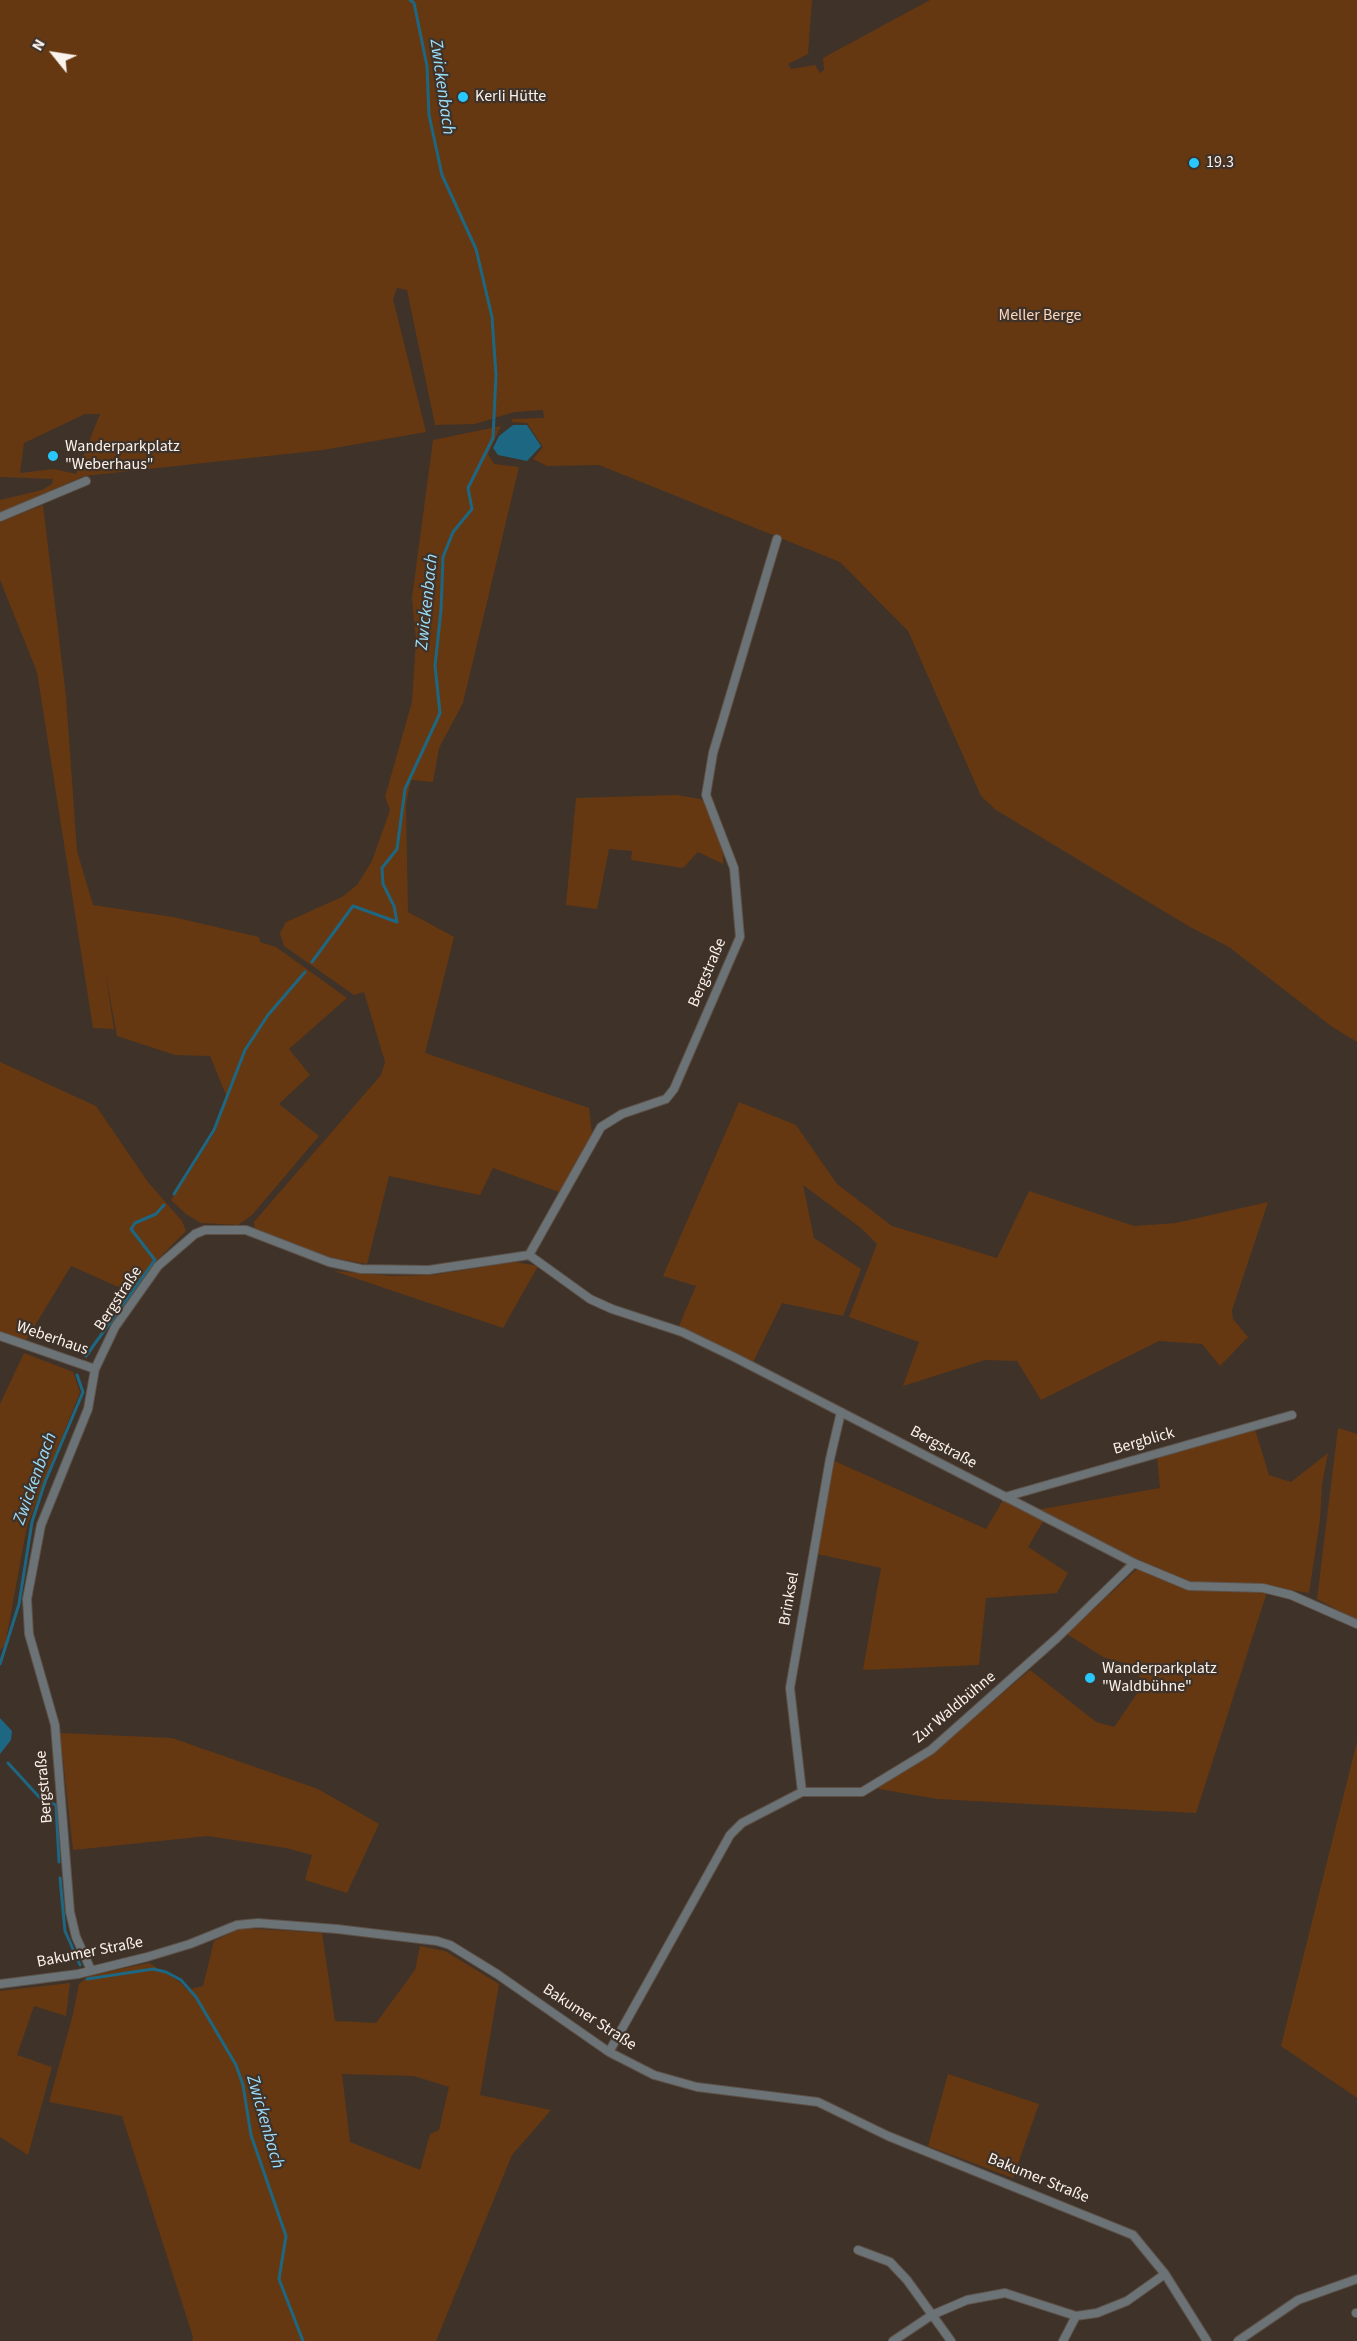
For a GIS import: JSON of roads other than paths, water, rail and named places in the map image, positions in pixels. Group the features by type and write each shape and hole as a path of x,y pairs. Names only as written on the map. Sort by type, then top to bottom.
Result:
{"street":[{"path":"0,517 86,481"},
{"name":"Bergstraße","path":"529,1255 601,1127 622,1114 666,1099 674,1089 740,937 734,868 706,795 713,753 777,539"},
{"name":"Bergstraße","path":"91,1970 76,1937 70,1912 55,1725 29,1634 27,1599 40,1524 88,1409 95,1369 115,1327 158,1266 195,1234 205,1230 246,1230 329,1262 361,1269 429,1270 529,1255 590,1299 682,1332 1134,1563 1189,1586 1263,1588 1290,1595 1357,1624"},
{"name":"Weberhaus","path":"0,1336 95,1369"},
{"name":"Brinksel","path":"802,1792 790,1688 830,1459 842,1412"},
{"name":"Bergblick","path":"1005,1497 1292,1415"},
{"name":"Zur Waldbühne","path":"609,2052 730,1835 742,1823 802,1792 862,1792 931,1750 1057,1638 1134,1563"},
{"name":"Bakumer Straße","path":"0,1984 91,1970 190,1944 237,1924 258,1923 421,1938 450,1945 609,2052 654,2075 697,2087 818,2102 888,2136 1133,2235 1165,2274 1207,2341"},
{"path":"858,2250 890,2262 908,2280 951,2341"},
{"path":"893,2341 932,2316 967,2300 1005,2293 1076,2316 1097,2313 1127,2301 1165,2274"},
{"path":"1238,2341 1298,2300 1357,2279"},
{"path":"1063,2341 1076,2316"}],"water":[{"path":"513,425 527,425 541,446 527,461 498,455 493,448 499,436"},
{"path":"0,1718 12,1731 11,1740 0,1754"}],"waterway":[{"name":"Zwickenbach","path":"312,962 353,906 397,922 394,906 383,884 382,868 397,849 405,789 440,713 435,666 441,610 443,557 453,532 472,509 468,488 493,438 496,375 492,317 476,249 442,175 429,115 427,66 414,3 410,0"},
{"name":"Zwickenbach","path":"174,1194 214,1130 245,1050 268,1015 305,972"},
{"name":"Zwickenbach","path":"86,1356 155,1260 131,1229 135,1223 156,1214 164,1205"},
{"name":"Zwickenbach","path":"0,1664 19,1604 32,1522 45,1482 83,1392 77,1375"},
{"name":"Zwickenbach","path":"8,1763 40,1798 56,1805 59,1862"},
{"name":"Zwickenbach","path":"60,1878 65,1931 80,1965"},
{"name":"Zwickenbach","path":"87,1979 153,1969 166,1972 181,1980 196,1997 236,2065 243,2085 251,2135 286,2236 279,2279 303,2341"}],"place":[{"name":"Kerli Hütte","path":"463,97"},
{"name":"19.3","path":"1194,163"},
{"name":"Wanderparkplatz \"Weberhaus\"","path":"53,456"},
{"name":"Wanderparkplatz \"Waldbühne\"","path":"1090,1678"}],"park label":[{"name":"Meller Berge","path":"1040,316"}]}
